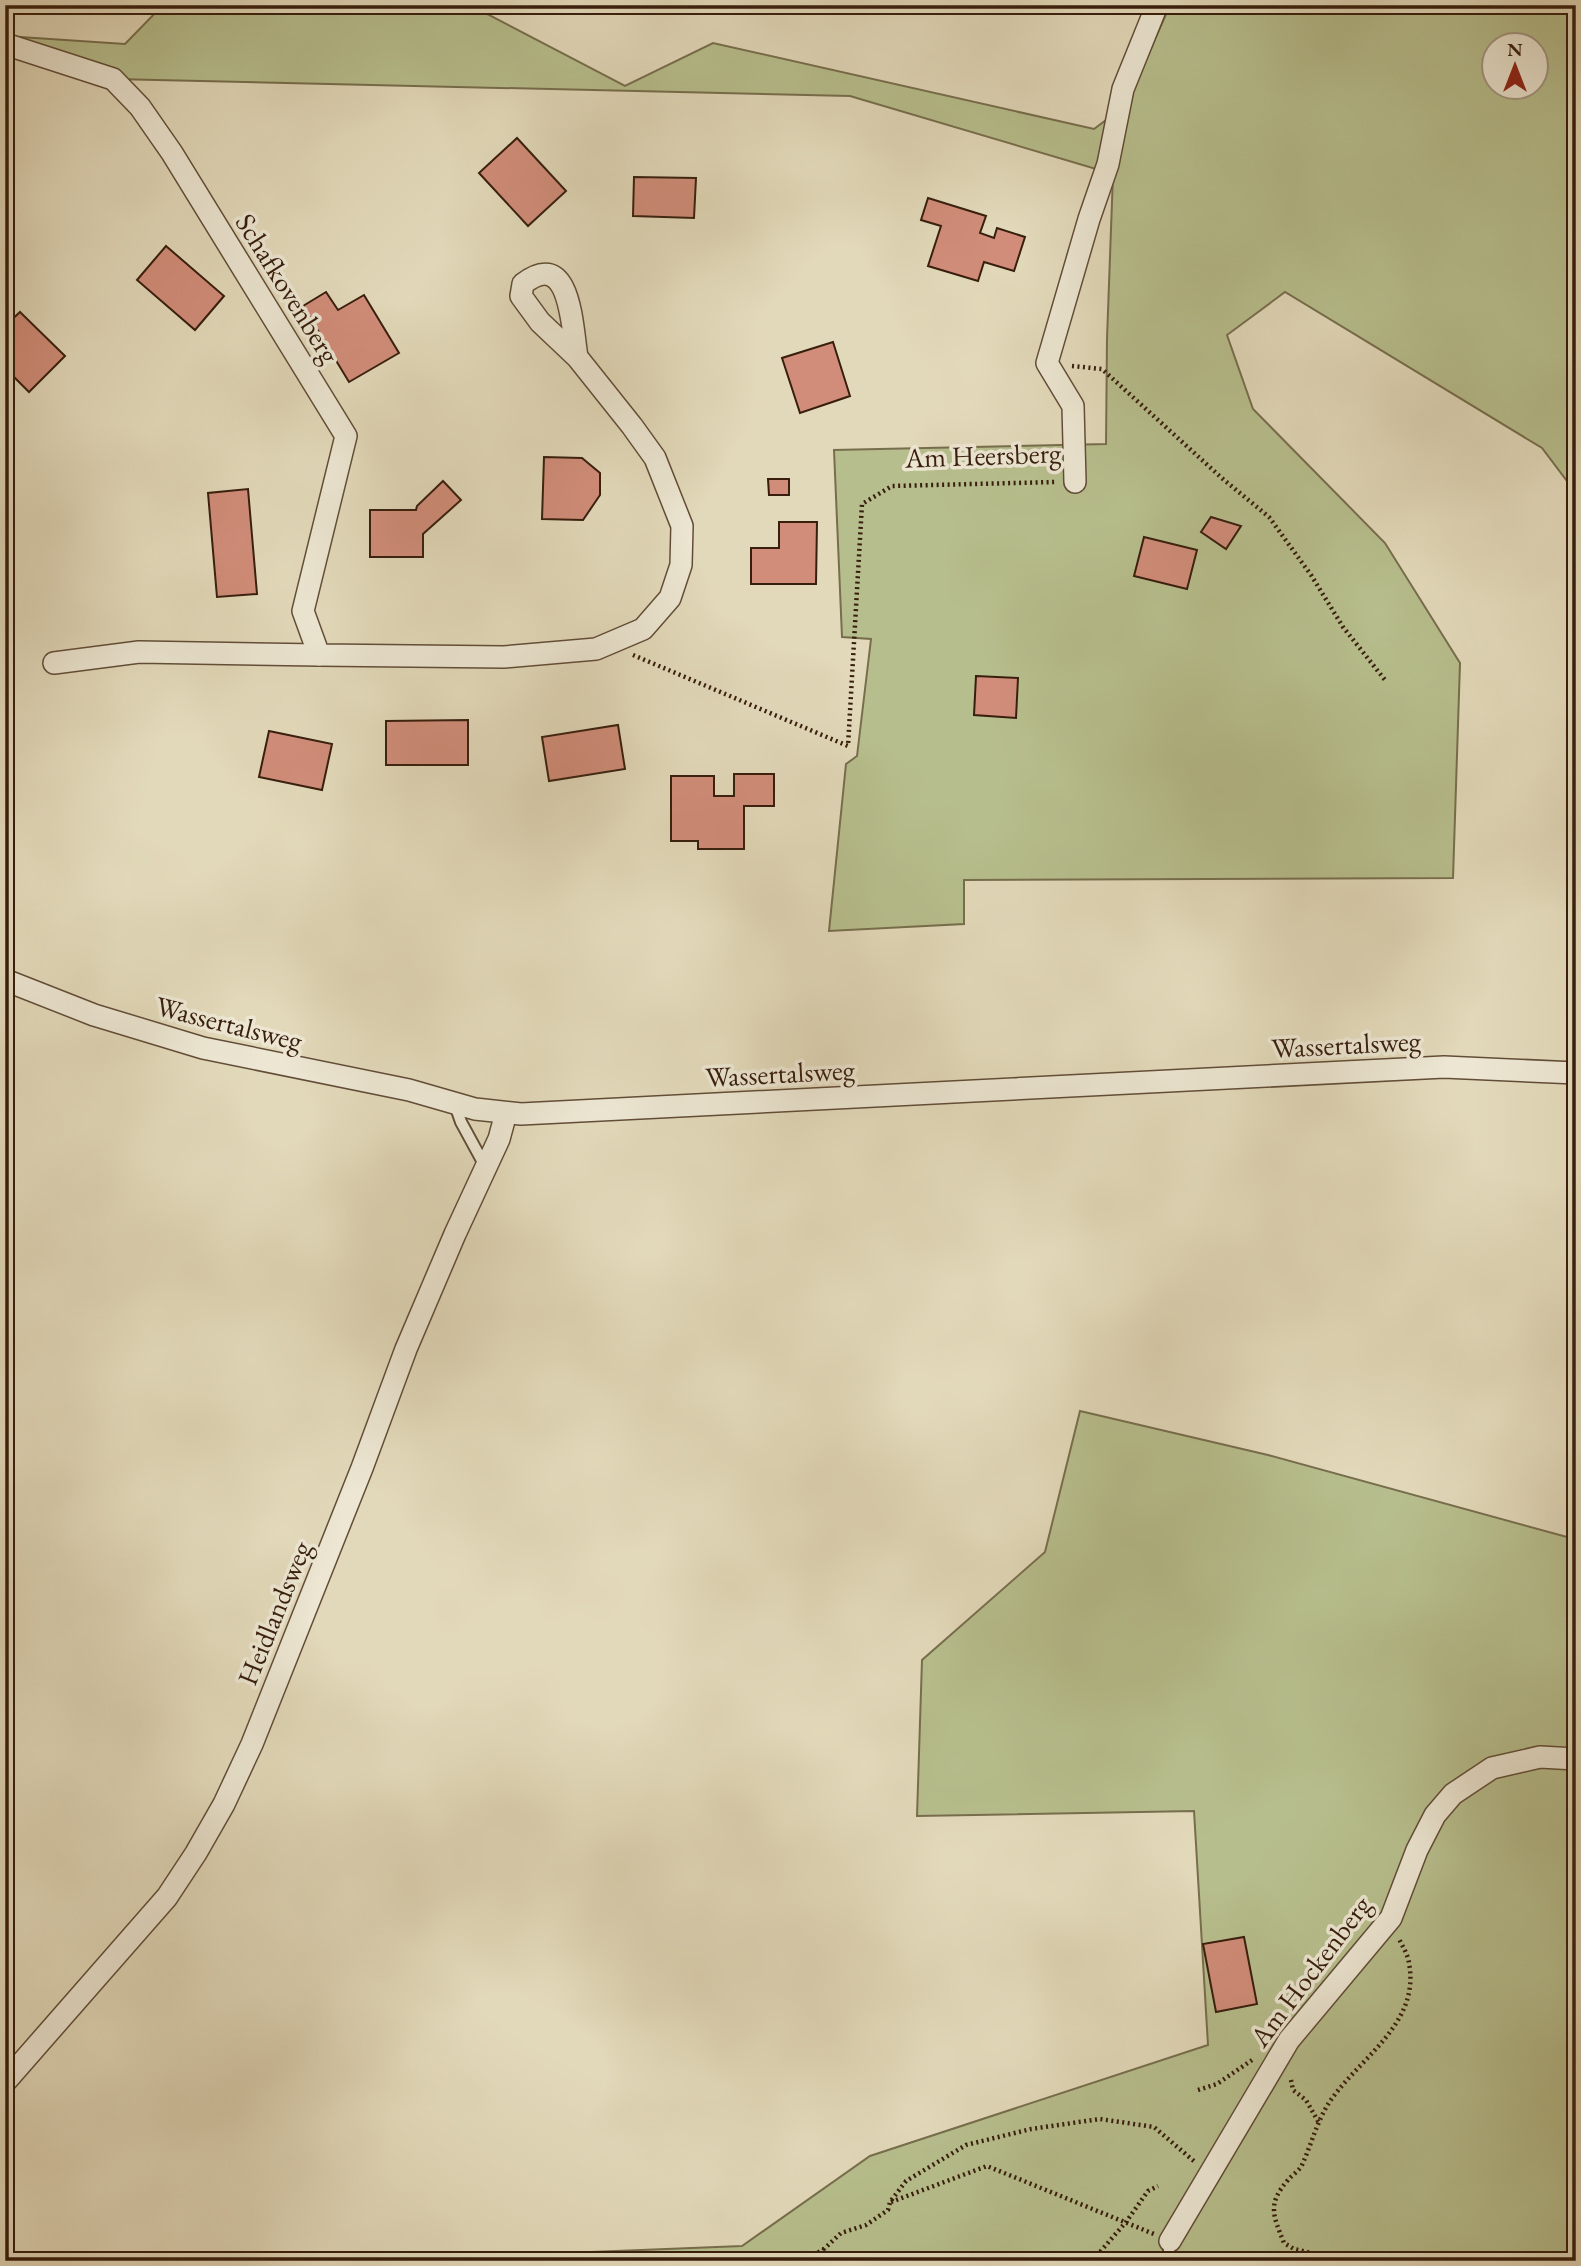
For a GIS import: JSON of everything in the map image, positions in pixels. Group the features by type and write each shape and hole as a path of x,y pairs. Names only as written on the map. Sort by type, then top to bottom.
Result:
{"street":[{"path":"1047,363 1108,164 1123,89 1157,5"},
{"name":"Schafkovenberg","path":"5,44 113,79 131,97 172,153 346,436 303,611 319,655"},
{"path":"54,663 139,652 504,657 596,649 643,629 670,598 681,565 682,526 655,458 578,357"},
{"name":"Am Heersberg","path":"1047,363 1073,406 1074,482"},
{"name":"Wassertalsweg","path":"5,980 55,1001 155,1035 256,1060 409,1090 475,1109 539,1115 1444,1067 1576,1073"},
{"name":"Heidlandsweg","path":"5,2082 167,1897 224,1804 251,1744 357,1480 406,1349 499,1139 506,1113"},
{"name":"Am Hockenberg","path":"1169,2251 1209,2174 1285,2046 1391,1918 1435,1815 1452,1794 1492,1768 1540,1757 1576,1759"}],"lane":[{"path":"454,1102 461,1122 486,1167"}],"path":[{"path":"1047,363 1102,369 1224,480 1269,517 1311,575 1343,627 1385,680"},
{"name":"Am Heersberg","path":"607,644 848,746 862,504 892,486 1074,482"},
{"path":"1325,2256 1294,2249 1283,2243 1274,2212 1274,2199 1291,2176 1301,2168 1327,2105 1390,2035 1406,2002 1410,1987 1409,1963 1391,1918"},
{"path":"1198,2090 1217,2084 1262,2054 1285,2046 1293,2090 1306,2100 1319,2123"},
{"path":"804,2261 824,2249 841,2233 866,2225 888,2210 890,2202 906,2181 966,2145 1031,2129 1100,2119 1154,2127 1209,2174"},
{"path":"890,2202 987,2166 1126,2222 1169,2251"},
{"path":"1093,2260 1126,2222 1148,2191 1158,2186"},
{"path":"824,2249 825,2261"}],"green space":[{"path":"163,5 470,5 625,86 713,43 1094,129 1126,105 1170,5 1576,5 1576,493 1542,448 1285,292 1227,335 1253,409 1385,543 1460,663 1453,878 964,880 964,924 829,931 846,764 857,756 871,639 842,637 834,450 1106,444 1113,174 850,96 113,79 5,36 125,44"},
{"path":"1080,1411 1268,1455 1567,1537 1576,1502 1576,2261 440,2261 439,2258 742,2246 870,2156 1208,2045 1194,1811 917,1816 922,1660 1045,1552"}],"building":[{"path":"517,138 566,191 528,226 479,173"},
{"path":"634,177 696,178 694,218 633,216"},
{"path":"928,198 986,216 980,233 994,238 997,228 1025,237 1014,271 984,262 978,281 928,266 941,226 921,220"},
{"path":"166,246 224,296 195,330 137,280"},
{"path":"326,292 338,310 364,295 399,353 349,382 303,306"},
{"path":"20,312 65,356 29,392 5,368 5,326"},
{"path":"833,342 850,396 800,413 782,358"},
{"path":"544,457 582,458 600,473 600,495 583,520 542,519"},
{"path":"768,479 789,479 789,495 769,495"},
{"path":"443,481 461,500 423,534 423,557 370,557 370,510 416,510"},
{"path":"248,489 257,594 217,597 208,493"},
{"path":"1211,517 1241,526 1226,549 1201,532"},
{"path":"779,522 817,522 816,584 751,584 751,548 779,548"},
{"path":"1144,537 1197,550 1187,589 1134,576"},
{"path":"976,676 1018,678 1016,718 974,715"},
{"path":"468,720 468,765 386,765 386,721"},
{"path":"618,725 625,769 549,781 542,737"},
{"path":"269,731 332,744 322,790 259,777"},
{"path":"734,774 774,774 774,806 744,806 744,849 698,849 698,841 671,841 671,776 714,776 714,796 734,796"},
{"path":"1244,1937 1257,2004 1216,2012 1203,1944"}]}
